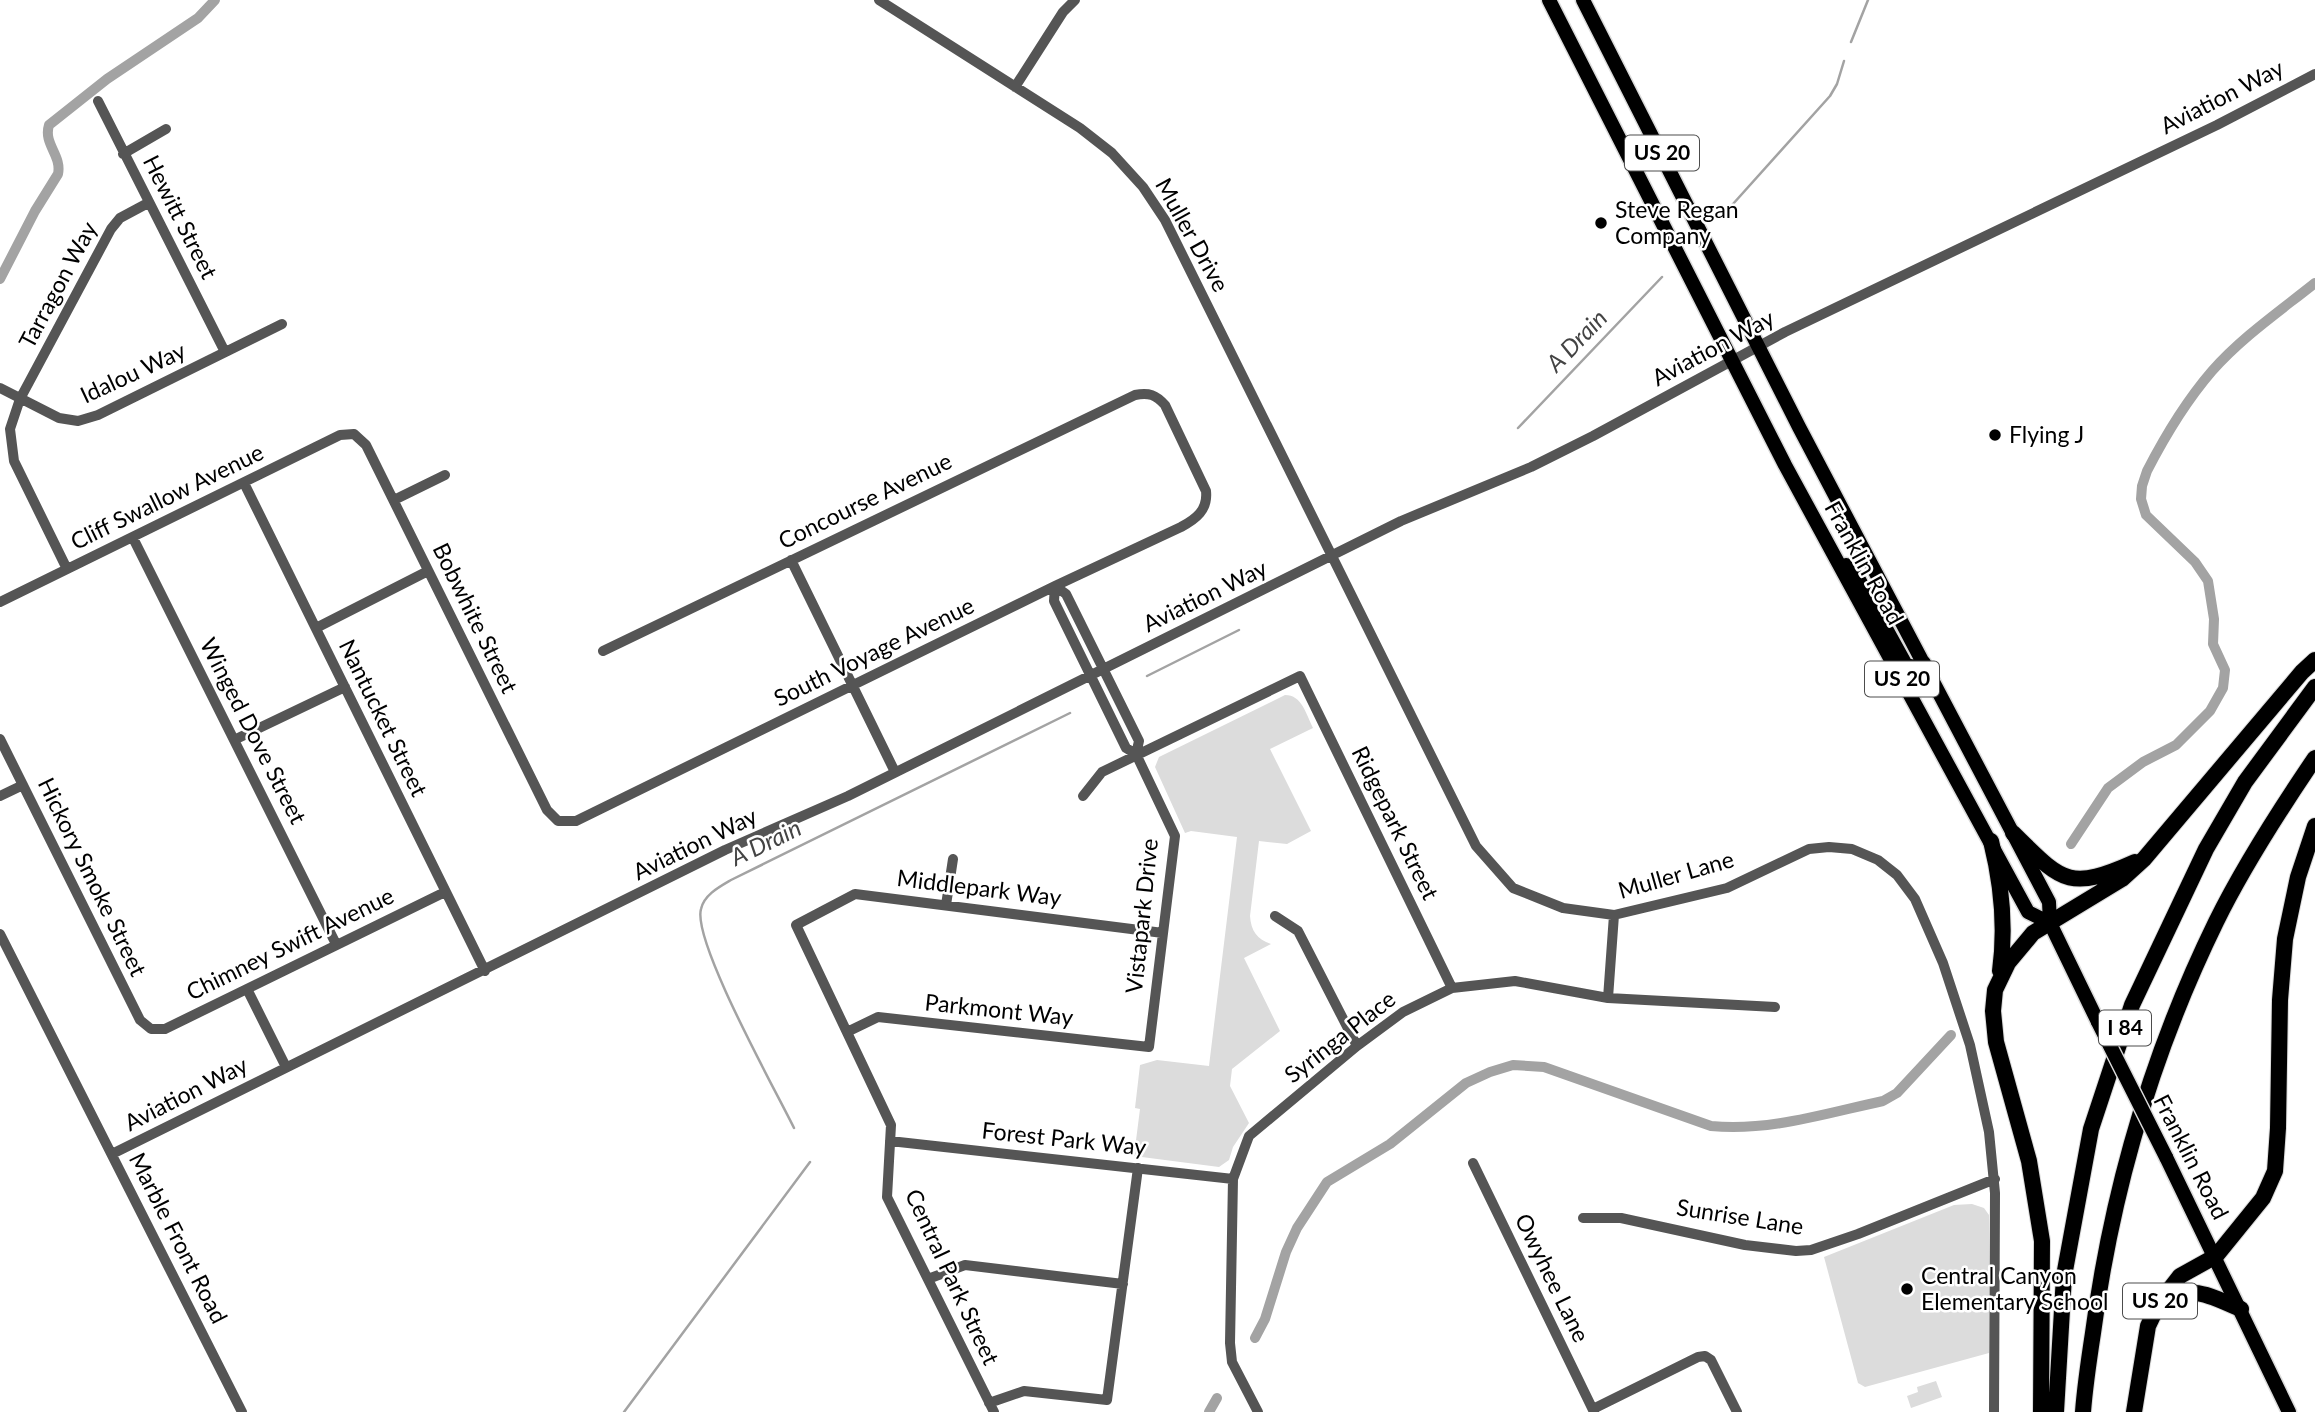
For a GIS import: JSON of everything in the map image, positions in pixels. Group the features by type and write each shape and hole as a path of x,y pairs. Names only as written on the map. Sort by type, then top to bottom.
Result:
{"highway":[{"path":"2050,923 2122,879 2144,859 2197,794 2315,660"},
{"name":"I 84","path":"2056,1412 2064,1276 2091,1129 2132,1005 2206,849 2245,782 2315,687"},
{"name":"I 84","path":"2083,1412 2096,1304 2109,1231 2121,1177 2153,1071 2216,921 2246,866 2315,758"},
{"path":"2216,1256 2263,1198 2275,1171 2280,1000 2285,939 2298,877 2315,826"},
{"path":"2013,833 2052,872 2072,879 2088,879 2144,859"},
{"name":"US 20","path":"1991,841 2003,906 2003,946 1993,1011 1996,1042 2029,1161 2042,1241 2041,1412"},
{"name":"US 20","path":"1999,978 2033,933 2050,923"},
{"name":"US 20","path":"2134,1412 2148,1326 2159,1303 2180,1276 2216,1256"},
{"path":"2142,1371 2158,1322 2174,1299 2182,1294 2196,1292 2241,1309"}],"main road":[{"name":"US 20","path":"1549,0 1732,360"},
{"path":"1574,0 1615,61"},
{"name":"US 20","path":"1583,0 1759,346"},
{"name":"Franklin Road","path":"1759,346 2049,902 2050,923 2216,1256 2289,1412"},
{"name":"Franklin Road","path":"1732,360 1828,546 2028,912 2050,923"},
{"path":"1828,546 1858,578 1906,665 1916,667 1924,663"}],"street":[{"name":"Muller Drive","path":"879,0 1080,128 1112,153 1143,187 1165,220 1332,556"},
{"path":"1015,87 1063,12 1074,0"},
{"name":"Aviation Way","path":"112,1154 725,850 895,772 1401,521 1531,467 1759,346 2217,125 2315,74"},
{"name":"Hewitt Street","path":"98,101 225,352"},
{"path":"123,154 166,129"},
{"name":"Tarragon Way","path":"67,569 43,518 8,463 10,429 20,399 111,229 120,218 148,203"},
{"name":"Idalou Way","path":"0,388 59,418 78,421 99,415 282,324"},
{"name":"South Voyage Avenue","path":"558,821 576,821 1195,519 1207,499 1206,491 1165,405 1158,397 1146,392"},
{"name":"Concourse Avenue","path":"603,651 1122,400 1146,392"},
{"name":"Cliff Swallow Avenue","path":"0,602 340,435 354,434"},
{"name":"Bobwhite Street","path":"354,434 366,444 547,810 558,821"},
{"path":"394,500 445,475"},
{"name":"Nantucket Street","path":"244,483 485,971"},
{"name":"Winged Dove Street","path":"133,538 336,944"},
{"name":"Muller Lane","path":"1332,556 1476,846 1513,888 1563,908 1614,915 1727,888 1809,849 1829,846 1852,849 1878,860 1897,875 1915,899 1943,963 1970,1045 1989,1132 1995,1179 1994,1412"},
{"path":"791,560 895,772"},
{"path":"316,628 428,571"},
{"name":"Vistapark Drive","path":"1055,586 1066,594 1139,741 1136,754"},
{"name":"Vistapark Drive","path":"1055,586 1054,601 1126,748 1136,754 1175,836 1149,1047"},
{"name":"Ridgepark Street","path":"1136,754 1300,676 1452,988"},
{"path":"234,740 345,687"},
{"name":"Hickory Smoke Street","path":"0,739 140,1020 151,1029"},
{"path":"1083,796 1102,772 1136,754"},
{"path":"0,796 23,785"},
{"path":"946,905 953,859"},
{"name":"Chimney Swift Avenue","path":"151,1029 165,1030 446,892"},
{"name":"Middlepark Way","path":"796,925 855,894 1163,933"},
{"path":"1608,998 1614,915"},
{"path":"1275,916 1298,932 1357,1046"},
{"name":"Central Park Street","path":"796,925 891,1125 887,1197 991,1407"},
{"name":"Marble Front Road","path":"0,934 243,1412"},
{"name":"Syringa Place","path":"1258,1412 1232,1362 1230,1343 1233,1179 1249,1136 1357,1046 1403,1012 1452,988 1515,981 1608,998 1775,1007"},
{"path":"247,989 286,1068"},
{"name":"Parkmont Way","path":"847,1032 878,1017 1149,1047"},
{"name":"Forest Park Way","path":"890,1141 1233,1179"},
{"name":"Owyhee Lane","path":"1472,1163 1594,1411"},
{"path":"991,1407 1024,1391 1107,1400 1138,1168"},
{"name":"Sunrise Lane","path":"1583,1218 1621,1217 1745,1245 1796,1251 1830,1245 1995,1179"},
{"path":"928,1279 965,1265 1123,1284"},
{"path":"1594,1411 1698,1357 1705,1356 1712,1360 1737,1412"}],"shaded area":[{"path":"1285,695 1296,698 1306,711 1313,728 1270,749 1311,831 1287,844 1259,841 1250,916 1256,934 1271,944 1244,958 1280,1031 1232,1069 1230,1086 1249,1123 1233,1147 1229,1160 1219,1167 1134,1156 1140,1109 1135,1108 1140,1065 1157,1060 1209,1066 1237,837 1191,831 1185,833 1155,767 1159,757"},
{"name":"Central Canyon Elementary School","path":"1972,1204 1984,1208 1989,1215 1989,1353 1865,1387 1858,1383 1824,1257 1954,1205"},
{"path":"1936,1381 1942,1397 1911,1408 1907,1396 1918,1392 1917,1387"}],"waterway":[{"path":"0,279 35,211 58,174 59,167 48,138 49,125 107,79 198,18 215,0"},
{"name":"A Drain","path":"1851,42 1868,0"},
{"name":"A Drain","path":"1724,214 1830,96 1844,61"},
{"name":"A Drain","path":"1518,428 1662,277"},
{"path":"2071,844 2108,788 2143,762 2176,745 2210,711 2223,688 2225,670 2213,644 2214,619 2208,581 2195,562 2146,515 2141,499 2147,471 2177,419 2212,371 2249,336 2315,283"},
{"name":"A Drain","path":"1147,676 1239,630"},
{"name":"A Drain","path":"794,1128 737,1017 709,952 702,926 701,909 705,900 731,880 1070,713"},
{"path":"1255,1338 1265,1319 1286,1252 1297,1228 1327,1182 1390,1144 1466,1083 1490,1072 1513,1065 1544,1067 1711,1126 1754,1126 1797,1120 1883,1101 1897,1093 1951,1035"},
{"name":"A Drain","path":"624,1412 810,1162"},
{"path":"1209,1412 1217,1398"}],"place":[{"name":"Steve Regan Company","path":"1601,223"},
{"name":"Flying J","path":"1995,435"},
{"name":"Central Canyon Elementary School","path":"1907,1289"}]}
